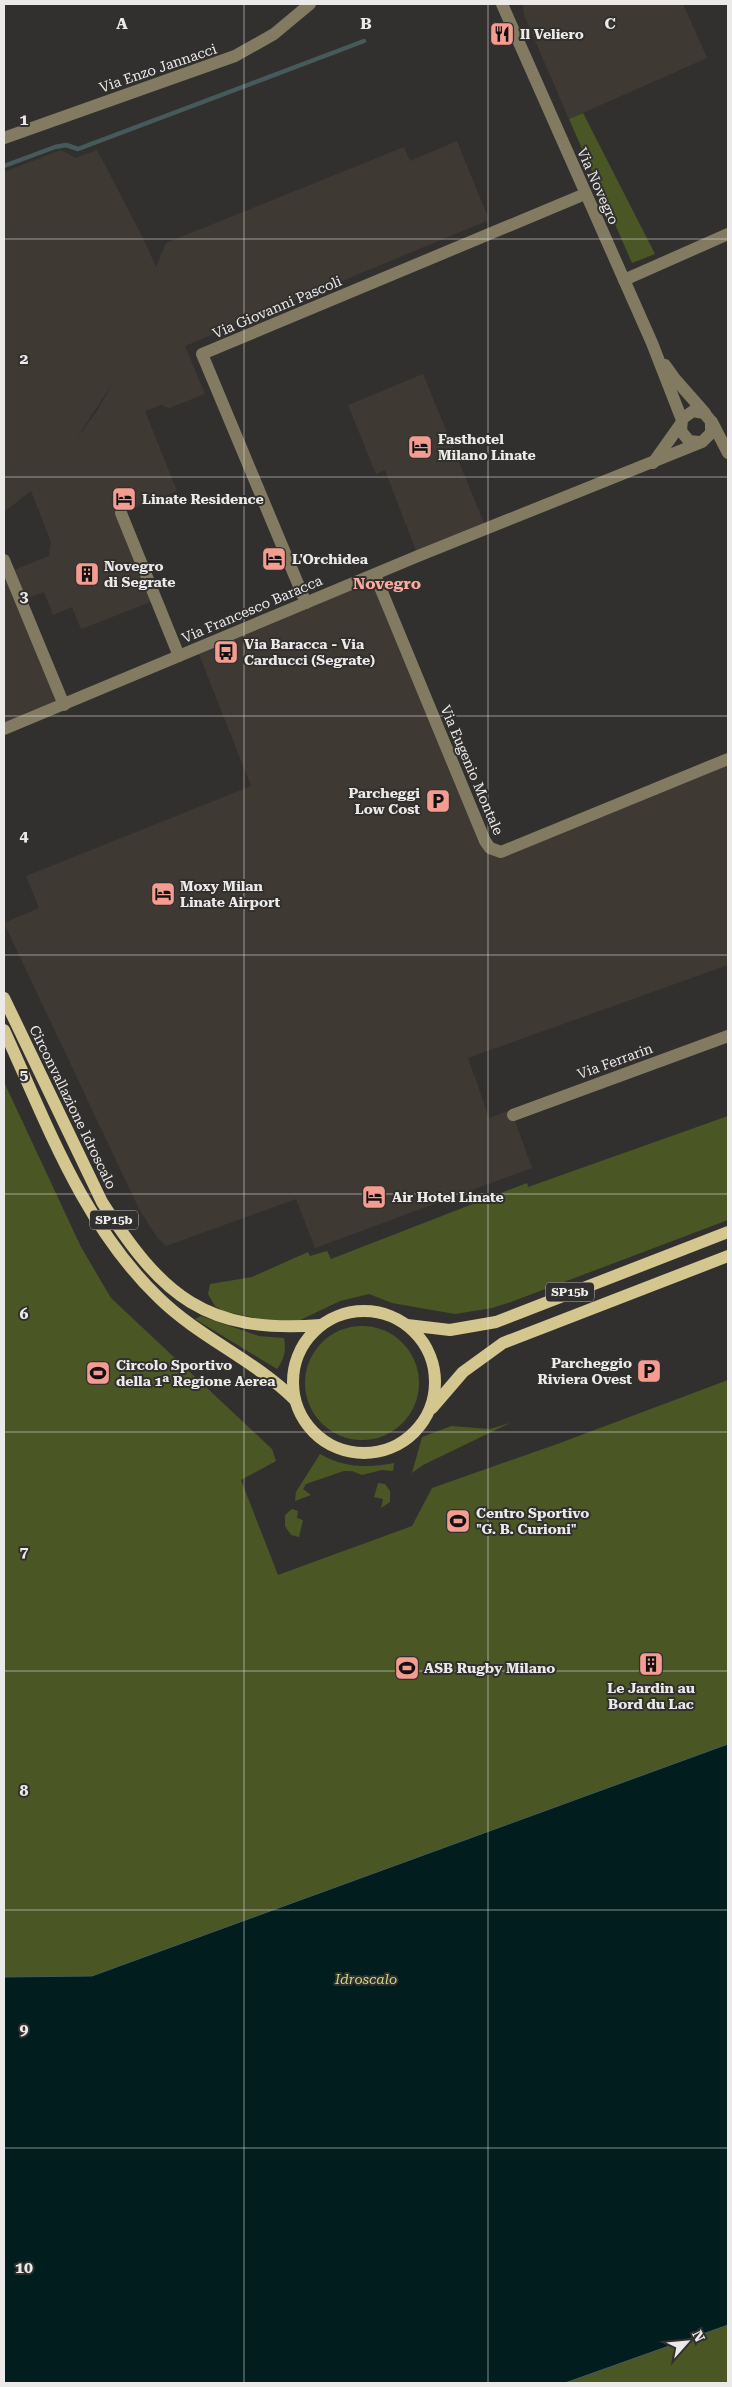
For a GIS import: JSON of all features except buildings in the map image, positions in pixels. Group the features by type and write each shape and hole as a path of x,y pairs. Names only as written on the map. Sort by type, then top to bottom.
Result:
{"main road":[{"name":"Circonvallazione Idroscalo","path":"4,998 102,1202 120,1230 163,1282 181,1297 200,1309 237,1322 275,1328 321,1325"},
{"name":"Circonvallazione Idroscalo","path":"4,1030 71,1177 110,1243 159,1298 184,1320 267,1374 295,1400"},
{"name":"SP15b","path":"407,1325 450,1330 496,1322 728,1232"},
{"name":"SP15b","path":"430,1410 436,1381 428,1350 419,1336 407,1325 390,1316 370,1311 344,1313 321,1325 310,1335 297,1359 294,1372 295,1400 309,1426 320,1438 348,1452 364,1453 388,1449 408,1438 463,1372 503,1343 728,1256"}],"street":[{"name":"Via Enzo Jannacci","path":"4,138 235,56 274,34 310,4"},
{"name":"Via Novegro","path":"502,4 653,346 681,423"},
{"name":"Via Novegro","path":"510,4 516,37"},
{"name":"Via Giovanni Pascoli","path":"306,603 202,354 585,194"},
{"path":"624,280 728,234"},
{"name":"Via Novegro","path":"653,346 674,379 708,417 728,453"},
{"path":"653,463 686,414 693,411 700,411 708,417 712,432 702,442"},
{"path":"681,423 685,438 692,442 702,442 721,453 728,462"},
{"name":"Via Francesco Baracca","path":"4,729 518,515 702,442"},
{"path":"121,513 180,656"},
{"path":"4,560 64,705"},
{"name":"Via Eugenio Montale","path":"375,575 484,841 490,848 501,852 728,759"},
{"name":"Via Ferrarin","path":"513,1115 728,1036"}],"shaded area":[{"path":"523,4 683,4 707,58 569,119 524,15"},
{"path":"457,141 489,220 185,346 205,394 169,408 161,405 145,411 177,491 122,513 156,600 81,629 72,607 53,615 44,592 21,601 64,705 4,729 4,560 9,572 49,556 51,542 31,491 4,512 4,172 61,150 76,158 97,150 156,267 166,243 404,147 410,161","holes":["114,381 97,411 76,439"]},
{"path":"423,374 486,528 418,556 385,470 376,474 348,405"},
{"path":"375,575 485,841 501,852 728,759 728,965 468,1058 489,1118 511,1110 532,1168 315,1248 296,1199 166,1246 157,1237 139,1209 4,923 39,908 26,876 251,786 197,649"}],"green space":[{"path":"583,113 655,254 632,263 569,119"},
{"name":"Idroscalo","path":"4,1082 81,1247 111,1298 272,1449 276,1461 241,1480 278,1575 412,1526 432,1488 560,1443 728,1380 728,2383 4,2383"},
{"path":"728,1116 728,1220 511,1302 492,1308 455,1314 392,1303 369,1294 340,1301 296,1322 268,1321 223,1311 215,1306 208,1294 210,1284 252,1277 308,1252 310,1256 327,1251 331,1259 527,1183 528,1187"},
{"path":"201,1316 259,1336 284,1338 284,1354 280,1365 277,1369 195,1319"},
{"path":"362,1326 384,1330 402,1343 415,1361 419,1383 415,1405 402,1423 384,1436 362,1440 340,1436 322,1423 309,1405 305,1383 309,1361 322,1343 340,1330"},
{"path":"510,1423 423,1465 412,1473 422,1437 451,1426 490,1429"},
{"path":"320,1454 338,1462 356,1466 394,1463 393,1471 382,1470 362,1475 352,1471 344,1471 306,1484 303,1489 311,1495 295,1501 296,1492"},
{"path":"378,1483 385,1484 390,1491 390,1502 381,1508 383,1499 374,1497"},
{"path":"292,1509 298,1511 297,1518 303,1520 299,1537 291,1535 285,1526 285,1515"}],"water":[{"name":"Idroscalo","path":"728,1744 728,2325 565,2383 4,2383 4,1977 92,1976"}],"waterway":[{"path":"4,166 55,147 66,145 78,149 364,41"}],"place":[{"name":"Il Veliero","path":"502,34"},
{"name":"Fasthotel Milano Linate","path":"420,447"},
{"name":"Linate Residence","path":"124,499"},
{"name":"L'Orchidea","path":"274,559"},
{"name":"Novegro di Segrate","path":"87,574"},
{"name":"Via Baracca - Via Carducci (Segrate)","path":"226,652"},
{"name":"Parcheggi Low Cost","path":"438,801"},
{"name":"Moxy Milan Linate Airport","path":"163,894"},
{"name":"Air Hotel Linate","path":"374,1197"},
{"name":"Parcheggio Riviera Ovest","path":"649,1371"},
{"name":"Circolo Sportivo della 1ª Regione Aerea","path":"98,1373"},
{"name":"Centro Sportivo \"G. B. Curioni\"","path":"458,1521"},
{"name":"Le Jardin au Bord du Lac","path":"651,1664"},
{"name":"ASB Rugby Milano","path":"407,1668"}],"district":[{"name":"Novegro","path":"387,583"}]}
